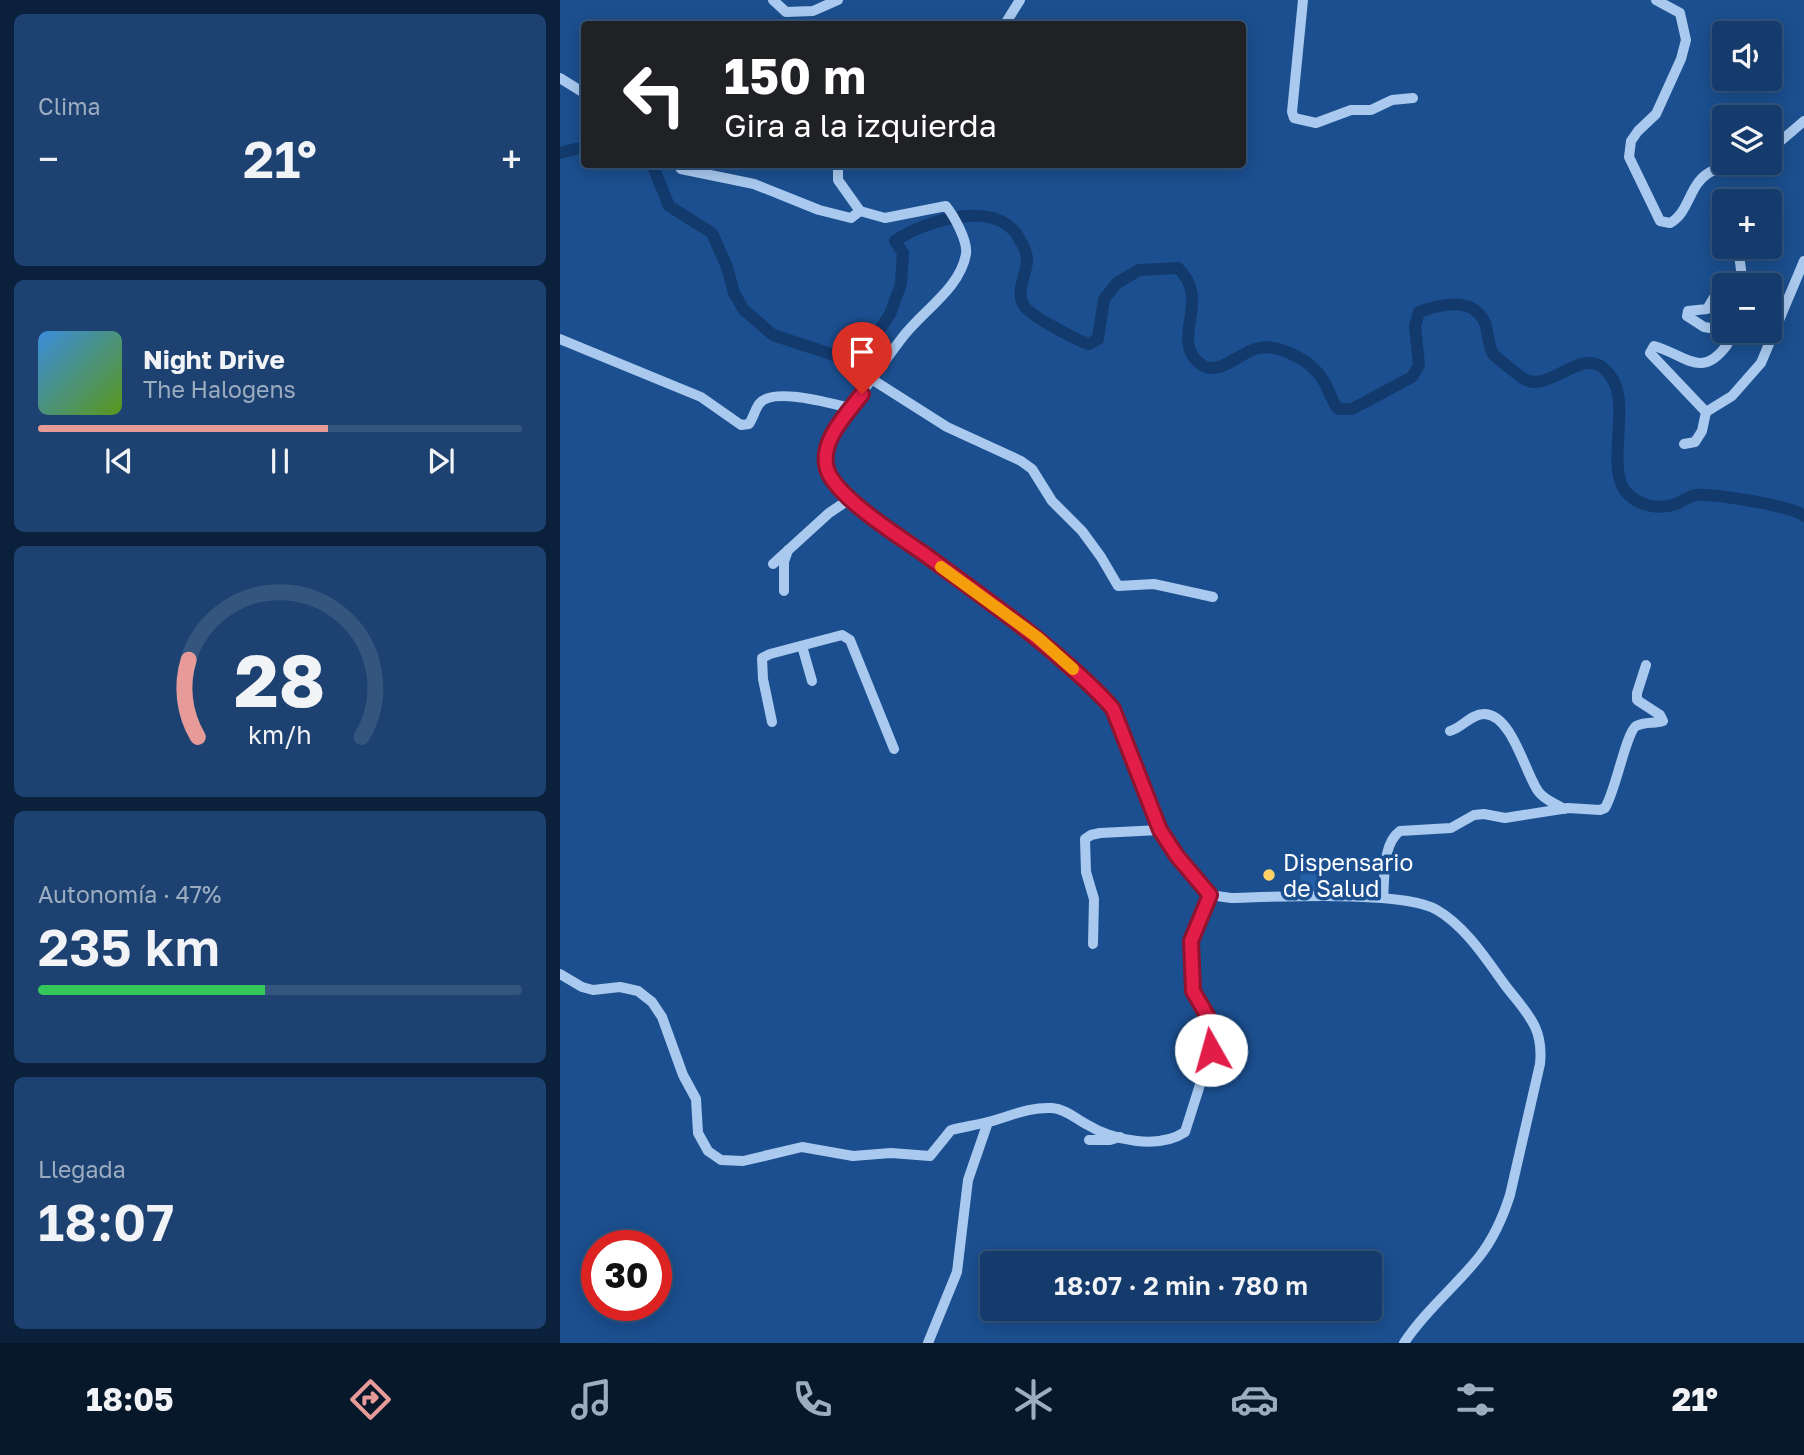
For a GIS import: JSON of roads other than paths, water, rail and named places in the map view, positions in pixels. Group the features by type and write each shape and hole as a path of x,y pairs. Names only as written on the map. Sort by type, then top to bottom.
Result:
{"street":[{"path":"773,0 786,12 813,11 838,0"},
{"path":"1007,21 1020,0"},
{"path":"1303,0 1292,112 1294,118 1316,123 1351,110 1371,110 1392,100 1413,99"},
{"path":"1656,0 1680,13 1686,40 1681,59 1656,114 1631,141 1629,157 1654,212 1660,221 1670,223 1680,214 1694,185 1712,171"},
{"path":"560,78 581,91"},
{"path":"1782,140 1804,121"},
{"path":"680,168 754,184 851,218 860,211"},
{"path":"838,168 838,180 860,211 885,218 946,206 958,224 967,253 953,285 903,337 835,429 826,456 827,469 834,482 850,499 1037,637 1101,694 1121,725 1160,830 1177,856 1210,895 1231,898 1383,898 1418,902 1435,908 1449,918 1481,953 1536,1027 1542,1046 1510,1195 1495,1233 1479,1258 1414,1327 1404,1343"},
{"path":"1684,444 1695,442 1702,431 1706,412 1732,396 1761,363 1804,261"},
{"path":"1712,301 1707,309 1688,311 1688,316 1704,327 1712,328"},
{"path":"560,339 701,397 741,425 749,424 759,404 775,396 787,395 851,408"},
{"path":"1706,412 1650,353 1650,349 1654,346 1669,350 1701,365 1711,362 1727,343"},
{"path":"873,380 947,427 1021,461 1032,469 1052,501 1082,531 1118,586 1154,584 1213,597"},
{"path":"773,564 829,513 850,499"},
{"path":"784,591 784,562 788,550"},
{"path":"772,722 763,679 762,658 770,653 842,635 850,640 894,749"},
{"path":"802,646 812,681"},
{"path":"1383,898 1386,857 1396,834 1401,831 1451,828 1474,815 1505,818 1580,807 1600,810 1605,808 1618,778 1630,732 1640,724 1663,721 1660,715 1637,700 1646,665"},
{"path":"1450,730 1459,728 1475,716 1493,716 1510,733 1538,792 1564,809"},
{"path":"1093,944 1094,899 1086,872 1085,839 1100,833 1160,830"},
{"path":"560,974 593,990 620,987 638,991 652,1002 662,1017 683,1075 696,1099 698,1133 708,1151 721,1160 743,1161 802,1147 853,1156 891,1153 930,1156 951,1130 988,1122 1027,1109 1055,1108 1071,1114 1088,1126 1137,1142 1149,1143 1176,1137 1185,1132 1211,1050 1212,1036 1208,1017 1193,991 1191,941 1210,895"},
{"path":"928,1343 957,1272 968,1180 988,1122"},
{"path":"1089,1140 1121,1137"}],"waterway":[{"path":"560,153 581,148"},
{"path":"654,168 669,206 712,233 727,267 734,293 744,310 773,335 846,359 871,343 890,314 901,284 903,253 895,241 908,233 943,220 979,216 996,219 1010,227 1020,240 1027,260 1021,289 1025,307 1055,328 1089,344 1098,339 1104,299 1117,283 1139,270 1178,268 1192,293 1188,342 1191,353 1199,363 1213,368 1258,348 1282,350 1298,357 1317,372 1338,409 1352,409 1412,377 1419,365 1415,326 1419,312 1446,305 1465,306 1480,314 1493,354 1526,380 1537,382 1549,379 1583,364 1595,364 1605,370 1615,384 1618,396 1618,471 1627,493 1637,501 1663,507 1695,495 1717,496 1770,504 1804,516"}],"place":[{"name":"Dispensario de Salud","path":"1269,875"}]}
